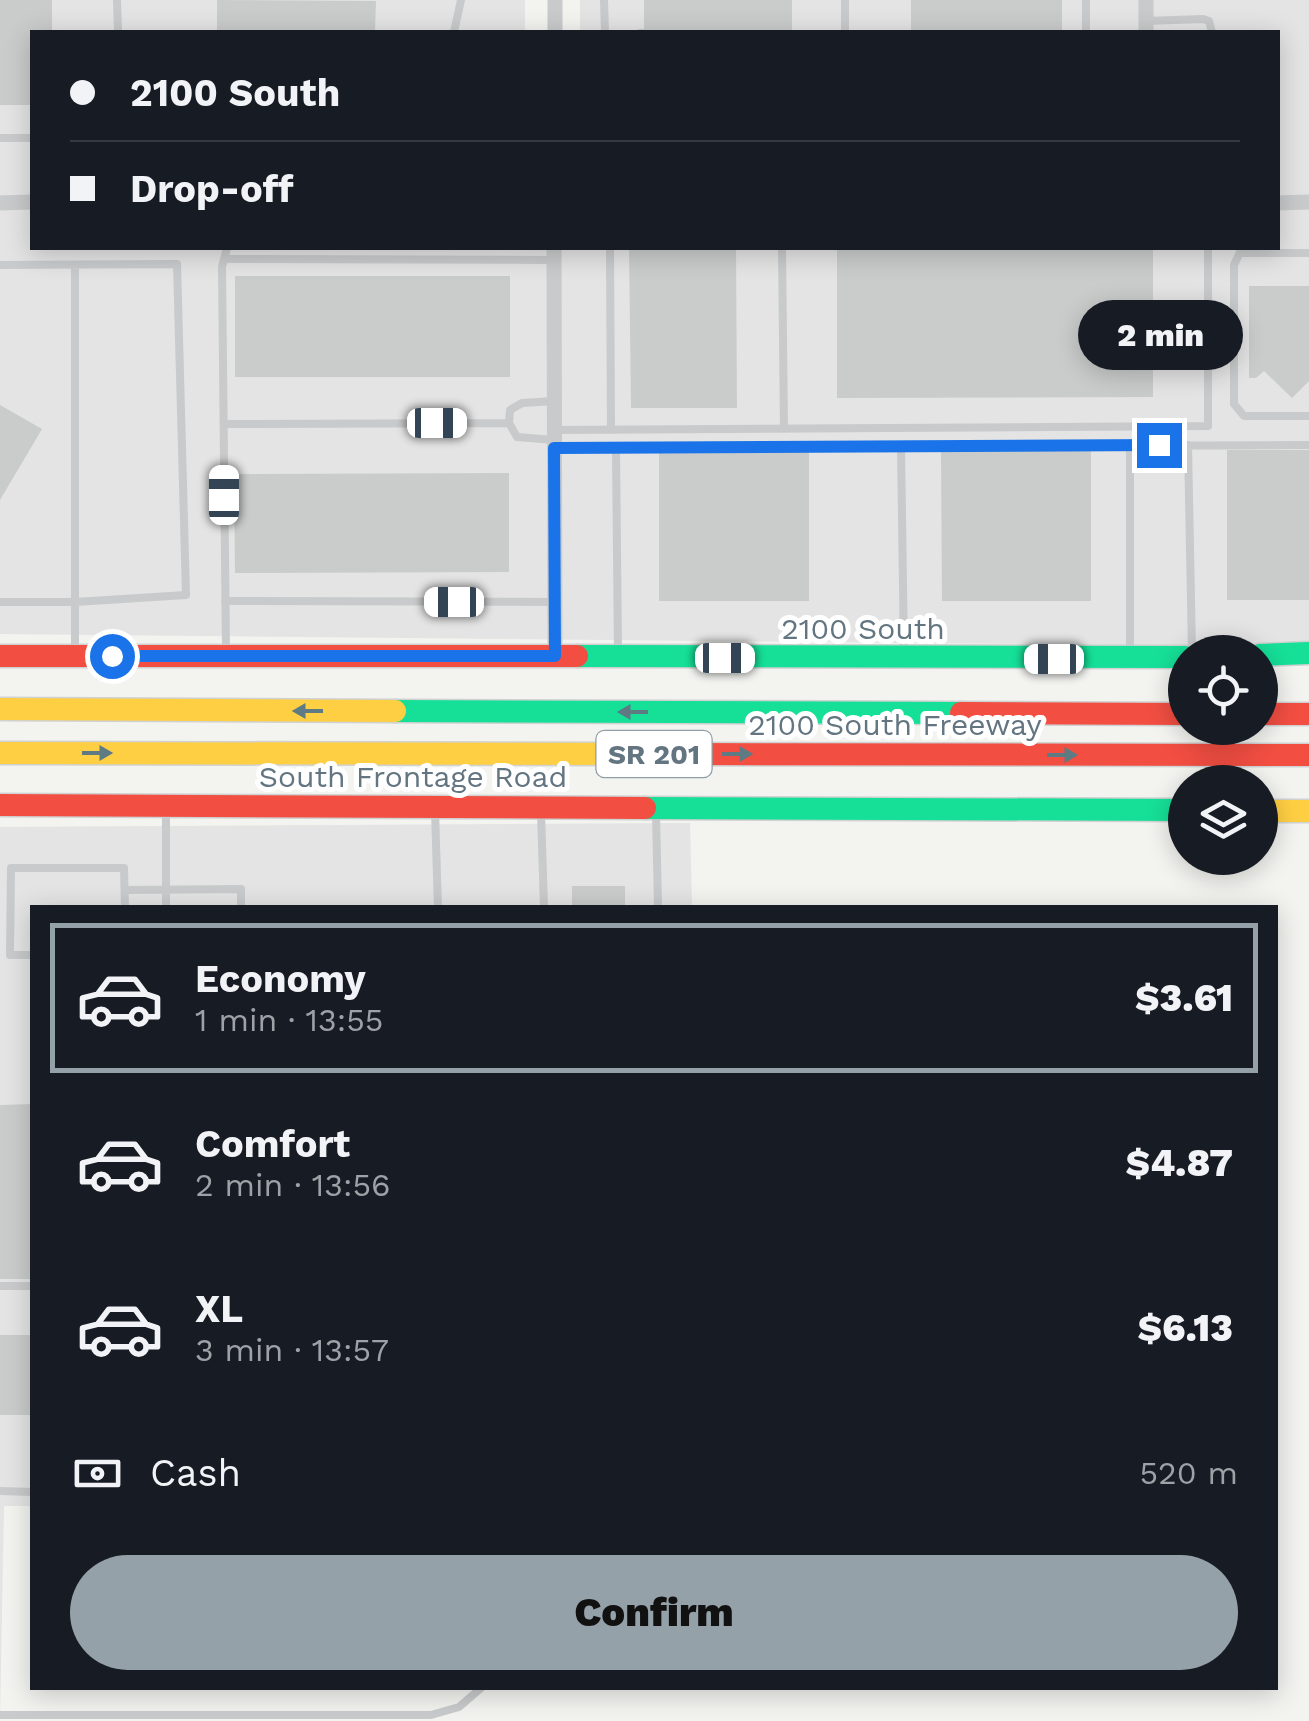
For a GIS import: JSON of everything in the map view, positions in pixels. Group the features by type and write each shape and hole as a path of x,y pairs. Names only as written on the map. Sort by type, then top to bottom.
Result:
{"main road":[{"path":"1278,654 1309,653"},
{"name":"2100 South","path":"0,656 1168,658"},
{"name":"2100 South Freeway","path":"0,710 1168,714"},
{"path":"1278,714 1309,714"},
{"name":"2100 South Freeway","path":"0,753 1309,755"},
{"name":"South Frontage Road","path":"0,806 1168,810"},
{"path":"1278,810 1309,811"}],"street":[{"path":"555,0 555,30"},
{"path":"1146,0 1146,27"},
{"path":"0,202 30,202"},
{"path":"1280,203 1309,202"},
{"path":"554,254 555,656"}],"lane":[{"path":"117,0 118,30"},
{"path":"454,30 462,0"},
{"path":"604,0 605,30"},
{"path":"844,0 845,30"},
{"path":"1086,0 1086,30"},
{"path":"1146,27 1204,20 1210,21 1212,30"},
{"path":"0,138 30,138"},
{"path":"226,250 226,656"},
{"path":"610,250 612,430"},
{"path":"782,250 784,429"},
{"path":"555,440 612,430 1208,426 1208,250"},
{"path":"1309,253 1242,250 1234,264 1234,404 1244,416 1309,416"},
{"path":"224,260 554,254"},
{"path":"0,265 177,264 186,596 0,602"},
{"path":"75,265 75,656"},
{"path":"554,401 516,405 510,410 508,423 517,437 616,448 1309,446"},
{"path":"224,424 508,423"},
{"path":"1130,445 1130,659"},
{"path":"1188,445 1192,635"},
{"path":"616,448 618,657"},
{"path":"901,448 904,659"},
{"path":"226,602 556,602"},
{"path":"166,806 166,905"},
{"path":"436,806 438,905"},
{"path":"541,806 544,905"},
{"path":"656,807 658,905"},
{"path":"30,955 10,955 11,868 124,868 125,905"},
{"path":"125,890 241,890 241,905"},
{"path":"0,1286 30,1286"},
{"path":"0,1492 30,1492"},
{"path":"0,1715 431,1715 459,1707 479,1690"}],"shaded area":[{"path":"0,0 525,0 525,30 30,30 30,250 1280,250 1280,30 580,30 580,0 1309,0 1309,643 1278,644 1278,635 1168,635 1168,645 0,634"},
{"path":"690,823 692,905 30,905 30,1506 4,1506 0,1721 0,827"}],"building":[{"path":"0,0 52,0 52,30 30,30 30,105 0,105"},
{"path":"217,0 376,1 375,30 217,30"},
{"path":"644,0 792,0 792,30 638,30 644,29"},
{"path":"911,0 1062,0 1062,30 911,30"},
{"path":"629,250 736,250 737,408 631,408"},
{"path":"837,250 1153,250 1153,397 837,398"},
{"path":"235,276 510,276 510,377 235,377"},
{"path":"1249,286 1309,286 1309,381 1292,398 1264,371 1249,378"},
{"path":"0,405 42,429 0,500"},
{"path":"1227,450 1309,450 1309,600 1227,600"},
{"path":"809,451 809,601 659,601 659,452"},
{"path":"941,451 1091,451 1091,601 942,601"},
{"path":"509,473 509,572 235,573 234,474"},
{"path":"572,886 625,886 625,905 572,905"},
{"path":"30,1104 30,1279 0,1279 0,1105"},
{"path":"0,1335 30,1335 30,1415 0,1415"}],"traffic: fast":[{"path":"1278,654 1309,653"},
{"path":"577,656 1168,657"},
{"path":"395,711 961,713"},
{"path":"645,808 1168,810"}],"traffic: slow":[{"path":"0,709 395,711"},
{"path":"0,753 681,754"},
{"path":"1278,811 1309,811"}],"traffic: jam":[{"path":"0,656 577,656"},
{"path":"961,713 1168,714"},
{"path":"1278,714 1309,714"},
{"path":"681,754 1309,755"},
{"path":"0,805 645,808"}],"route":[{"path":"112,656 555,656 554,448 1159,445"}]}
